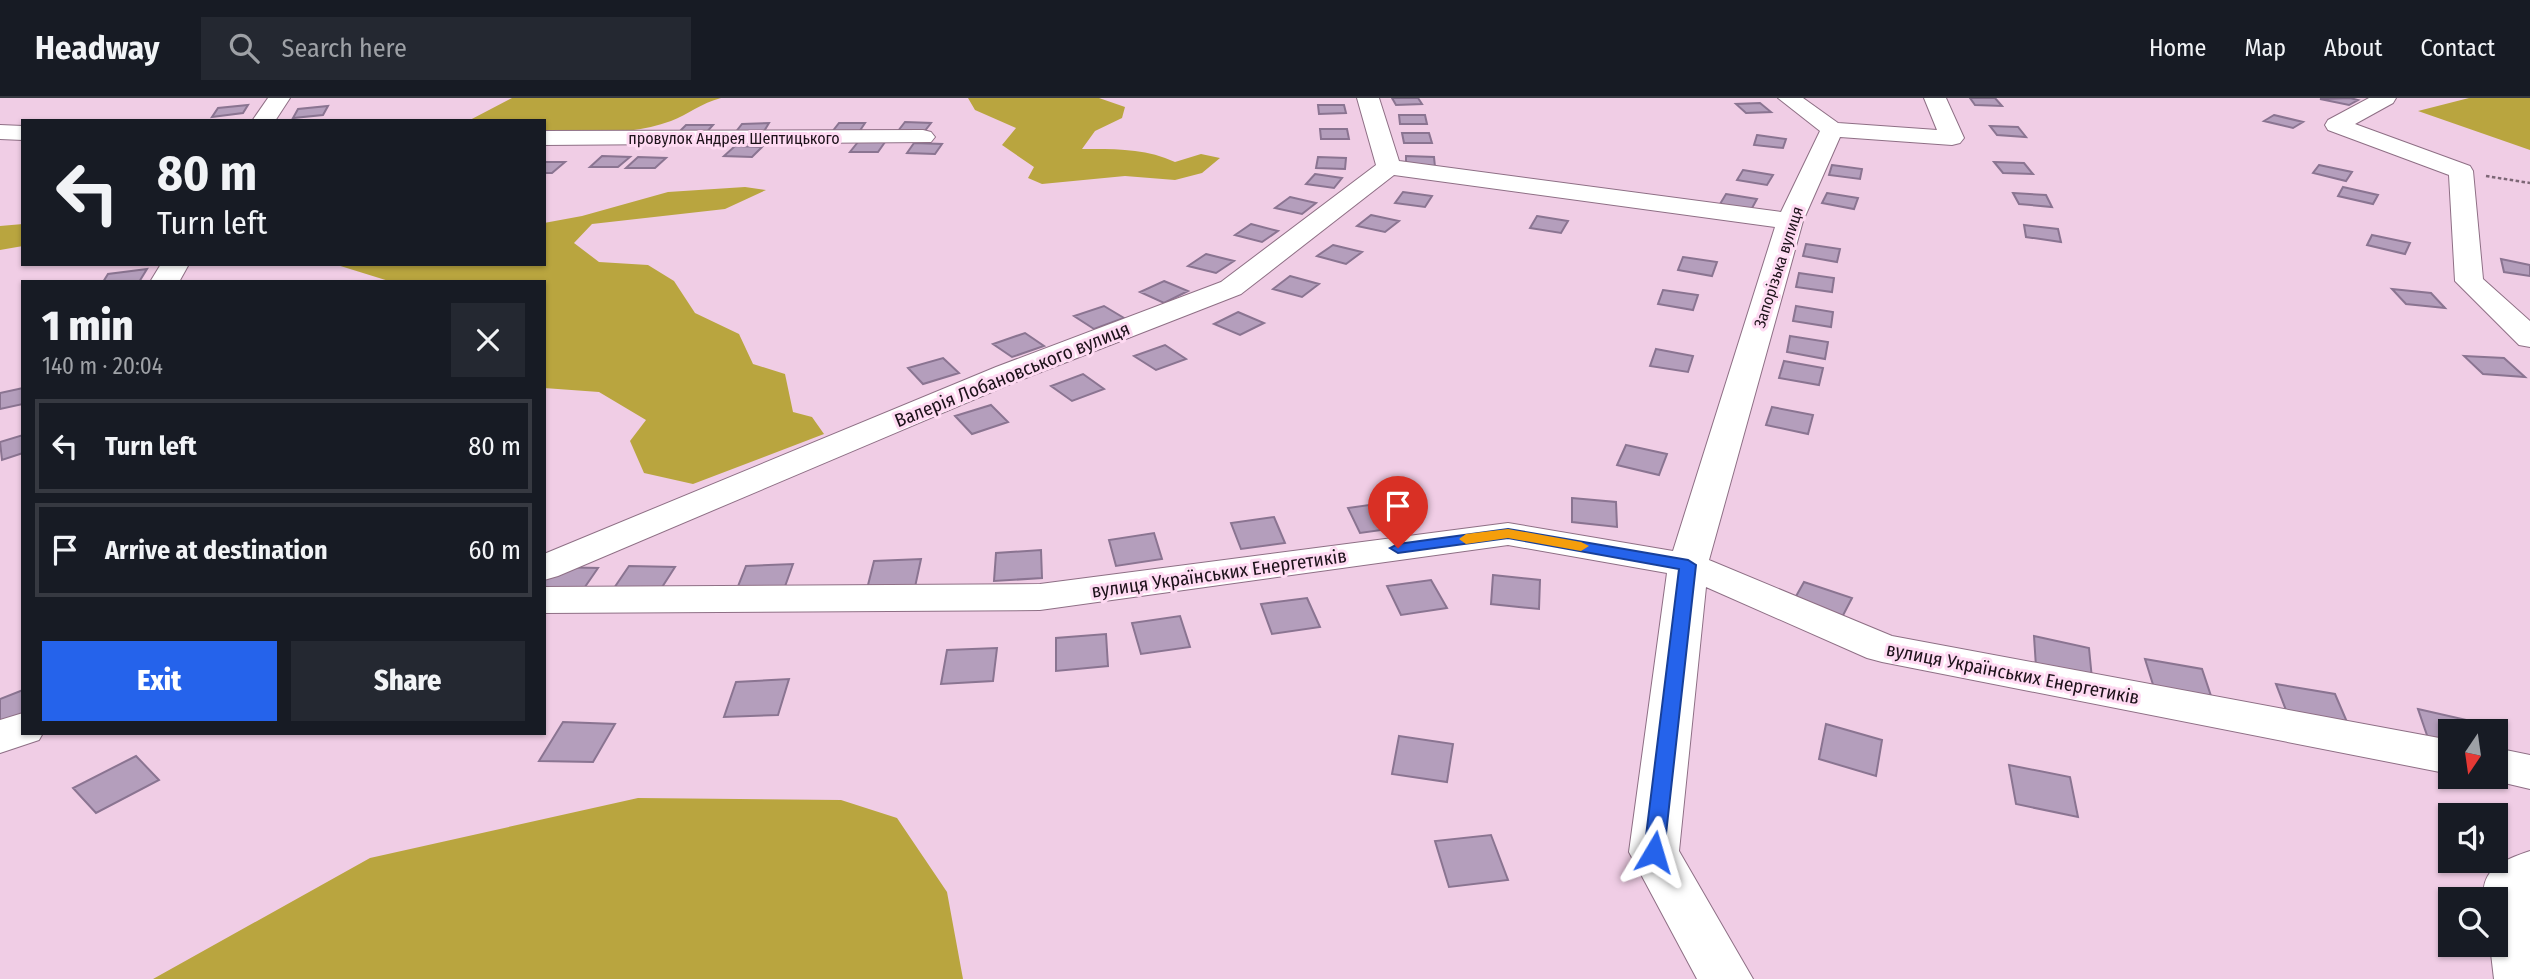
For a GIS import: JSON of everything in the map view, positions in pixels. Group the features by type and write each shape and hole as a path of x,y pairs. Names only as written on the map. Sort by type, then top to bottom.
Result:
{"street":[{"path":"264,119 279,98"},
{"path":"1368,98 1389,167 1790,221"},
{"path":"1789,98 1832,129 1952,138 1935,98"},
{"path":"2385,98 2336,125 2461,171 2469,281 2530,338"},
{"name":"Запорізька вулиця","path":"1725,979 1654,852 1688,565 1790,221 1832,129"},
{"path":"0,132 21,133"},
{"name":"провулок Андрея Шептицького","path":"546,138 923,137"},
{"name":"Валерія Лобановського вулиця","path":"546,567 994,379 1231,288 1389,167"},
{"name":"вулиця Українських Енергетиків","path":"546,600 1040,597 1508,534 1688,565 1882,648 2438,755"},
{"path":"0,737 21,730"},
{"path":"2508,767 2530,772"},
{"path":"2522,979 2508,885 2530,871"}],"path":[{"path":"2461,171 2530,184"}],"shaded area":[{"path":"512,98 721,98 671,121 624,131 546,132 546,119 472,119"},
{"path":"968,98 1099,98 1125,107 1122,118 1095,131 1082,149 1141,152 1175,162 1201,154 1220,158 1202,173 1175,180 1125,176 1042,184 1028,178 1034,167 1002,145 1016,128 975,110"},
{"path":"2469,98 2530,98 2530,150 2418,111"},
{"path":"745,187 766,190 725,209 592,224 574,243 599,262 648,265 674,281 695,313 739,334 753,364 785,374 793,412 812,417 824,434 693,484 644,473 630,441 646,420 599,392 546,388 546,280 386,280 340,266 546,266 546,223 582,216 668,192"},
{"path":"21,224 21,246 0,250 0,226"},
{"path":"638,798 841,800 897,818 947,892 963,979 153,979 370,858"}],"building":[{"path":"1392,98 1418,98 1422,104 1396,105"},
{"path":"1970,98 1995,98 2002,106 1975,105"},
{"path":"2320,99 2358,100 2349,105"},
{"path":"1760,103 1771,112 1746,113 1736,104"},
{"path":"248,105 243,113 212,117 218,108"},
{"path":"1318,105 1344,105 1346,113 1319,114"},
{"path":"328,106 323,115 293,118 298,109"},
{"path":"1399,115 1425,115 1427,124 1400,124"},
{"path":"2274,115 2303,122 2293,128 2264,121"},
{"path":"905,122 931,123 924,132 898,131"},
{"path":"769,123 763,133 735,133 742,124"},
{"path":"839,123 865,123 859,132 832,132"},
{"path":"686,125 713,125 705,134 677,134"},
{"path":"1990,126 2018,127 2026,137 1997,135"},
{"path":"1320,129 1347,129 1349,139 1321,139"},
{"path":"1402,133 1429,133 1432,143 1404,143"},
{"path":"1757,135 1786,139 1783,148 1754,145"},
{"path":"858,142 885,142 878,152 850,152"},
{"path":"914,143 942,144 935,154 907,153"},
{"path":"735,146 762,147 752,157 724,156"},
{"path":"602,156 630,157 618,167 590,167"},
{"path":"1406,156 1434,157 1435,167 1406,166"},
{"path":"638,157 666,158 655,168 626,168"},
{"path":"1318,157 1346,158 1345,169 1316,168"},
{"path":"546,162 565,162 552,173 546,173"},
{"path":"1994,162 2024,163 2033,174 2003,173"},
{"path":"1832,165 1862,169 1860,179 1829,175"},
{"path":"2319,165 2352,172 2346,181 2313,173"},
{"path":"1743,170 1773,175 1767,185 1737,180"},
{"path":"1315,174 1342,178 1334,188 1306,184"},
{"path":"2343,187 2378,195 2373,204 2338,196"},
{"path":"1403,192 1432,196 1425,207 1395,203"},
{"path":"1827,193 1858,198 1854,209 1822,203"},
{"path":"2013,193 2046,195 2052,207 2019,204"},
{"path":"1726,194 1757,199 1751,210 1720,204"},
{"path":"1290,197 1316,203 1302,214 1275,208"},
{"path":"1371,215 1399,221 1385,232 1357,226"},
{"path":"1537,216 1568,221 1561,233 1530,228"},
{"path":"1251,224 1278,231 1262,242 1235,235"},
{"path":"2024,225 2058,229 2061,242 2026,237"},
{"path":"2372,235 2410,243 2405,254 2367,245"},
{"path":"1806,244 1840,249 1837,262 1803,256"},
{"path":"1333,245 1362,252 1346,264 1317,256"},
{"path":"1206,254 1234,261 1216,273 1188,266"},
{"path":"1683,257 1717,262 1712,276 1678,270"},
{"path":"2501,259 2530,265 2530,276 2504,272"},
{"path":"147,269 140,280 104,280 108,274"},
{"path":"1799,273 1834,278 1832,292 1796,287"},
{"path":"1290,276 1319,284 1302,297 1273,289"},
{"path":"1164,281 1188,291 1164,303 1140,292"},
{"path":"2392,289 2431,293 2445,308 2406,304"},
{"path":"1663,290 1698,295 1693,310 1658,304"},
{"path":"1104,306 1124,318 1094,329 1074,316"},
{"path":"1796,306 1833,312 1831,327 1793,321"},
{"path":"1238,312 1264,323 1240,335 1214,324"},
{"path":"1025,333 1044,346 1012,357 993,344"},
{"path":"1790,336 1828,342 1825,359 1787,352"},
{"path":"1165,345 1186,359 1156,370 1134,356"},
{"path":"1656,349 1693,356 1688,372 1650,366"},
{"path":"2464,356 2504,358 2525,377 2483,374"},
{"path":"943,358 959,373 923,384 908,368"},
{"path":"1784,361 1823,368 1819,385 1779,378"},
{"path":"1083,374 1104,389 1072,401 1051,386"},
{"path":"21,388 21,404 0,409 0,393"},
{"path":"991,405 1008,422 972,434 955,416"},
{"path":"1772,407 1813,415 1808,434 1766,425"},
{"path":"21,436 21,454 2,460 0,442"},
{"path":"1626,445 1667,454 1659,475 1617,465"},
{"path":"1572,498 1616,502 1617,527 1572,522"},
{"path":"1390,502 1403,527 1360,533 1348,508"},
{"path":"1274,517 1285,543 1241,549 1231,523"},
{"path":"1154,533 1162,559 1116,566 1109,540"},
{"path":"1041,550 1042,578 994,581 996,553"},
{"path":"921,559 915,587 867,589 874,561"},
{"path":"793,564 783,592 735,594 746,566"},
{"path":"629,566 675,567 657,595 610,594"},
{"path":"552,567 598,568 578,597 546,596 546,574"},
{"path":"1493,575 1540,580 1539,609 1491,604"},
{"path":"1431,580 1447,608 1401,615 1387,586"},
{"path":"1804,582 1852,598 1839,623 1790,607"},
{"path":"1307,598 1320,627 1272,634 1261,604"},
{"path":"1180,616 1190,647 1141,654 1132,623"},
{"path":"1106,634 1108,666 1056,671 1056,638"},
{"path":"2034,636 2089,648 2092,679 2036,667"},
{"path":"997,648 993,681 941,684 947,650"},
{"path":"2145,659 2202,669 2213,702 2155,691"},
{"path":"789,679 778,715 724,717 736,682"},
{"path":"2276,684 2335,694 2350,729 2289,718"},
{"path":"21,691 21,721 0,729 0,699"},
{"path":"2418,709 2462,719 2438,719 2438,746 2430,744"},
{"path":"563,722 615,724 593,762 539,761"},
{"path":"1826,724 1882,740 1876,776 1819,759"},
{"path":"1399,736 1453,744 1447,782 1392,774"},
{"path":"136,756 159,780 96,813 73,788"},
{"path":"2009,765 2070,777 2078,817 2016,804"},
{"path":"1491,835 1508,880 1449,887 1435,841"}],"slow traffic":[{"path":"1466,539 1508,534 1581,546"}],"route":[{"path":"1398,548 1508,534 1688,565 1654,852"}]}
